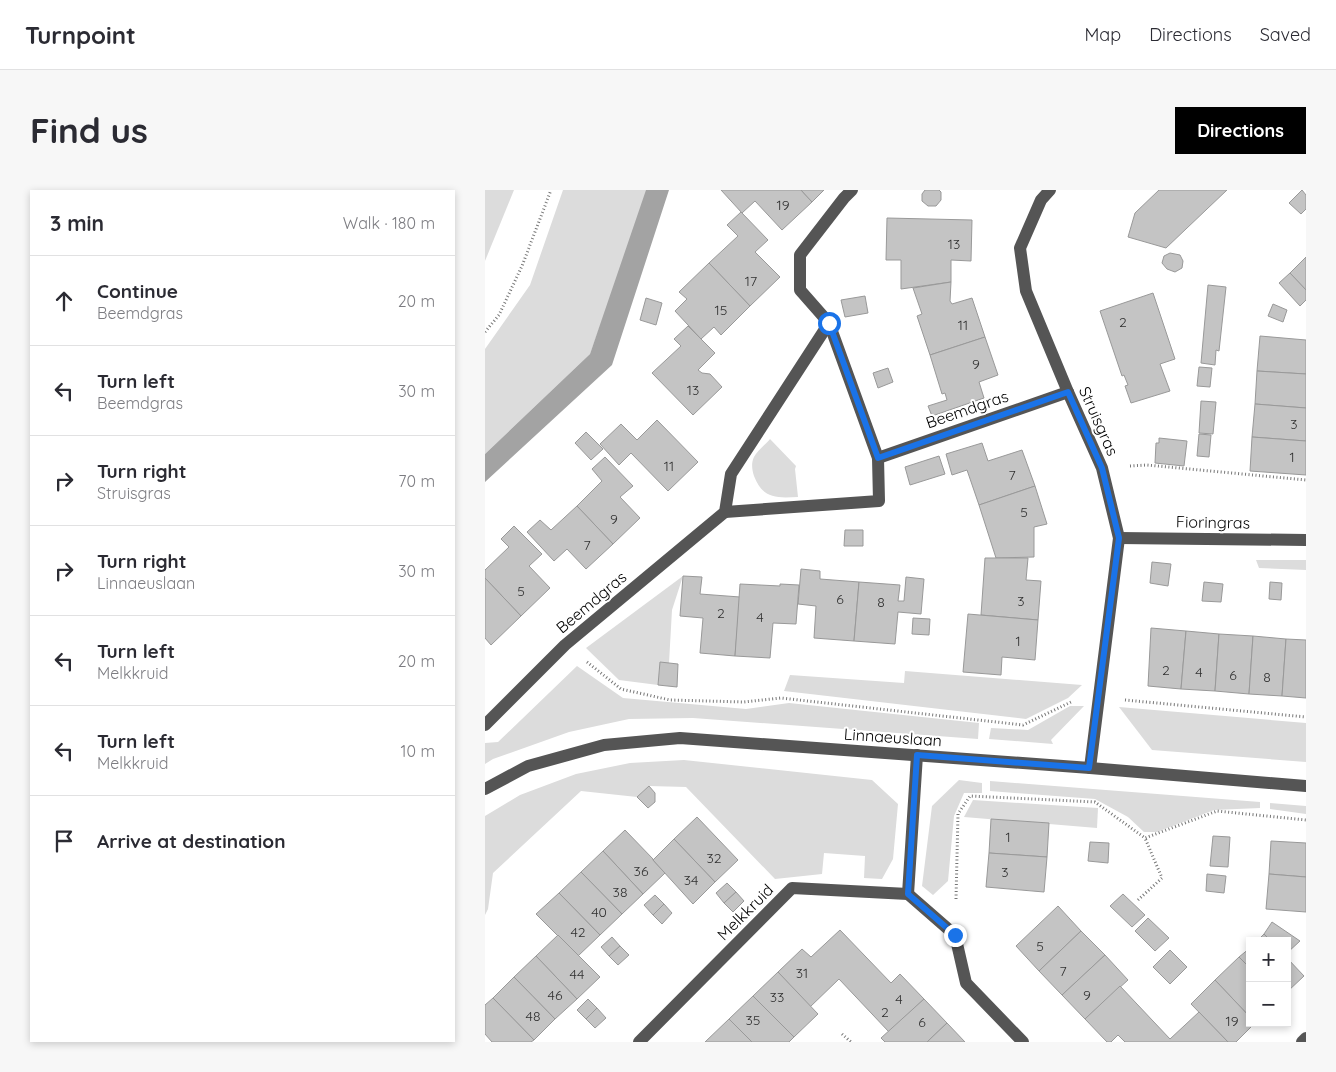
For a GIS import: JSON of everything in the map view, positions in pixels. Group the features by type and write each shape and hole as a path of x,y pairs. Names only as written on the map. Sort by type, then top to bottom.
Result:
{"street":[{"path":"829,323 731,474 725,512 879,501 878,458 829,323 800,290 800,255 843,198 852,190"},
{"name":"Struisgras","path":"1050,190 1041,200 1020,248 1027,291 1068,392 1102,468 1119,538 1089,768"},
{"name":"Beemdgras","path":"878,458 1068,392"},
{"name":"Beemdgras","path":"485,725 565,644 725,512"},
{"name":"Fioringras","path":"1119,538 1306,540"},
{"name":"Linnaeuslaan","path":"485,789 528,766 604,746 680,738 1306,786"},
{"path":"917,755 908,894 955,935 965,983 1023,1042"},
{"name":"Melkkruid","path":"639,1042 792,888 908,894"},
{"path":"1302,1042 1306,1038"}],"path":[{"path":"485,332 499,315 515,282 551,190"},
{"path":"1102,468 1147,465 1306,480"},
{"path":"565,644 621,689 670,700 744,702 781,698 1023,725 1087,695 1099,698 1306,717"},
{"path":"955,935 958,814 970,796 1095,802 1145,838 1162,878 1138,900"},
{"path":"1145,838 1217,811 1306,820"},
{"path":"842,1034 851,1042"}],"shaded area":[{"path":"485,190 514,190 485,261"},
{"path":"563,190 649,190 590,354 485,454 485,349 530,285"},
{"path":"646,190 669,190 612,365 485,482 485,454 590,354"},
{"path":"770,439 796,466 798,497 771,496 762,489 754,476 753,459"},
{"path":"1256,560 1306,560 1306,570 1259,568"},
{"path":"683,576 672,610 669,663 660,663 658,685 619,680 586,648"},
{"path":"577,666 623,698 746,709 789,703 979,723 978,739 693,718 629,719 569,732 493,759 485,764 485,743 498,742"},
{"path":"905,671 1082,685 1068,698 1026,719 784,691 790,675 904,683"},
{"path":"1070,706 1084,706 1051,740 1053,744 989,739 991,728 1028,730"},
{"path":"1119,707 1306,723 1306,762 1152,750"},
{"path":"684,760 872,780 898,804 893,859 882,879 864,878 865,856 824,853 822,874 775,879 686,787 649,786 637,797 581,791 493,873 488,909 485,915 485,816 520,795 576,774 630,763"},
{"path":"959,780 982,783 982,793 964,793 954,816 948,881 933,895 922,886 932,806"},
{"path":"990,781 1260,802 1260,808 1214,810 1157,832 1144,832 1128,817 1095,799 990,791"},
{"path":"973,800 1098,808 1097,828 964,817"},
{"path":"1270,803 1306,806 1306,814 1270,809"}],"building":[{"path":"721,190 801,190 812,202 782,230 755,201 742,213"},
{"path":"801,190 824,190 812,202"},
{"path":"925,190 939,190 941,192 941,200 936,206 928,206 922,201 922,194"},
{"path":"1159,190 1227,190 1166,248 1128,237 1135,213"},
{"path":"1302,190 1306,195 1306,209 1301,214 1289,203"},
{"path":"741,212 768,240 755,252 780,277 750,306 709,263 738,236 727,225"},
{"path":"887,218 972,220 971,261 951,260 951,282 901,289 901,260 886,260"},
{"path":"1170,253 1180,255 1183,261 1182,268 1175,272 1167,269 1162,263 1164,256"},
{"path":"1306,257 1306,290 1290,273"},
{"path":"709,263 750,306 721,335 714,327 701,339 675,311 687,299 679,292"},
{"path":"1290,273 1306,290 1306,300 1300,306 1279,283"},
{"path":"951,282 950,301 952,304 972,298 985,337 930,355 917,316 922,314 913,288"},
{"path":"1208,285 1226,287 1219,351 1216,350 1215,365 1201,363"},
{"path":"1153,293 1175,359 1160,364 1170,391 1131,403 1125,386 1128,385 1124,375 1122,376 1100,311"},
{"path":"865,296 868,313 845,317 841,300"},
{"path":"646,298 662,303 656,325 640,320"},
{"path":"1273,304 1287,310 1283,322 1268,316"},
{"path":"688,326 715,353 698,370 702,373 710,374 722,387 693,415 652,373 681,346 674,339"},
{"path":"1260,336 1306,340 1306,374 1257,371"},
{"path":"985,337 998,375 979,382 984,398 932,416 928,406 947,400 945,393 942,394 930,355"},
{"path":"1199,367 1212,368 1210,387 1197,386"},
{"path":"888,368 893,382 878,388 873,373"},
{"path":"1257,371 1306,374 1306,408 1255,404"},
{"path":"1201,401 1216,402 1213,434 1199,433"},
{"path":"1255,404 1306,408 1306,441 1252,437"},
{"path":"657,420 698,462 668,491 631,453 619,465 600,444 621,424 637,440"},
{"path":"586,432 603,449 591,460 575,443"},
{"path":"1199,434 1211,435 1209,457 1197,456"},
{"path":"1252,437 1306,441 1306,475 1250,471"},
{"path":"1159,438 1187,441 1184,466 1155,463 1156,443 1159,443"},
{"path":"982,443 988,461 1022,450 1035,486 979,505 967,470 952,475 946,454"},
{"path":"939,456 945,474 910,485 905,467"},
{"path":"605,457 633,486 620,497 640,518 613,544 577,506 602,481 592,469"},
{"path":"1035,486 1047,524 1034,527 1034,557 996,558 979,505"},
{"path":"577,506 613,544 586,569 567,549 554,561 527,532 540,520 551,530"},
{"path":"514,526 542,554 529,566 550,588 521,616 485,578 485,570 509,547 501,539"},
{"path":"845,530 863,530 863,546 844,546"},
{"path":"985,558 1028,558 1026,580 1041,581 1038,620 981,615"},
{"path":"1152,562 1171,564 1168,586 1150,583"},
{"path":"801,569 820,571 820,579 859,582 854,641 814,638 816,606 798,604"},
{"path":"683,576 702,577 700,594 740,597 735,656 700,653 703,618 680,616"},
{"path":"906,577 924,579 921,614 898,612 895,644 854,641 859,582 900,585 898,601 904,601"},
{"path":"485,578 521,616 491,645 485,638"},
{"path":"1204,582 1223,584 1221,602 1202,601"},
{"path":"1270,582 1282,583 1281,600 1269,599"},
{"path":"740,584 799,585 796,624 773,623 770,658 735,656"},
{"path":"968,614 1038,620 1035,660 1002,657 1001,675 963,672"},
{"path":"913,618 930,619 929,635 912,634"},
{"path":"1151,628 1186,631 1181,689 1148,686"},
{"path":"1186,631 1219,634 1215,691 1181,689"},
{"path":"1219,634 1253,636 1249,694 1215,691"},
{"path":"1253,636 1286,639 1282,696 1249,694"},
{"path":"1286,639 1306,640 1306,698 1282,696"},
{"path":"660,662 678,664 677,687 658,685"},
{"path":"649,786 655,793 655,802 648,808 637,797"},
{"path":"697,817 738,860 715,882 674,839"},
{"path":"991,819 1049,823 1047,857 989,853"},
{"path":"625,830 665,873 643,894 603,851"},
{"path":"1213,836 1230,837 1228,867 1210,866"},
{"path":"674,839 715,882 693,904 653,860"},
{"path":"1271,841 1306,843 1306,877 1269,874"},
{"path":"1090,842 1109,843 1108,863 1088,861"},
{"path":"603,851 643,894 622,914 581,872"},
{"path":"989,853 1047,857 1044,892 986,887"},
{"path":"581,872 622,914 600,935 559,893"},
{"path":"1207,874 1226,876 1224,893 1206,891"},
{"path":"1269,874 1306,877 1306,912 1266,909"},
{"path":"727,883 736,892 724,903 716,893"},
{"path":"736,892 744,901 733,912 724,903"},
{"path":"559,893 600,935 578,956 536,914"},
{"path":"1123,894 1145,915 1132,927 1110,906"},
{"path":"655,895 664,904 653,915 644,905"},
{"path":"664,904 672,913 662,924 653,915"},
{"path":"1058,906 1081,931 1039,971 1016,946"},
{"path":"1148,918 1169,938 1155,951 1135,931"},
{"path":"1272,922 1300,941 1291,949 1291,937 1267,937 1264,934"},
{"path":"840,930 891,983 900,974 924,999 889,1032 839,979 810,1007 778,972 802,949 811,957"},
{"path":"1081,931 1105,955 1062,995 1039,971"},
{"path":"558,935 600,977 577,999 536,956"},
{"path":"612,937 620,946 609,956 601,947"},
{"path":"620,946 629,955 618,965 609,956"},
{"path":"1170,950 1187,967 1170,984 1153,967"},
{"path":"1246,951 1246,964 1239,957"},
{"path":"1105,955 1128,980 1085,1019 1062,995"},
{"path":"536,956 577,999 555,1019 514,977"},
{"path":"1239,957 1246,964 1246,1013 1215,980"},
{"path":"1291,962 1304,976 1291,988"},
{"path":"778,972 818,1014 794,1037 753,996"},
{"path":"514,977 555,1019 534,1040 493,998"},
{"path":"1215,980 1246,1013 1246,1027 1251,1027 1236,1042 1228,1042 1191,1004"},
{"path":"1120,986 1170,1039 1199,1012 1228,1042 1125,1042 1118,1035 1111,1042 1107,1042 1085,1019"},
{"path":"753,996 794,1037 789,1042 752,1042 729,1019"},
{"path":"493,998 534,1040 531,1042 492,1042 485,1034 485,1005"},
{"path":"588,999 597,1008 586,1019 577,1010"},
{"path":"924,999 947,1023 927,1042 885,1042 881,1038"},
{"path":"597,1008 606,1018 595,1028 586,1019"},
{"path":"729,1019 752,1042 705,1042"},
{"path":"947,1023 965,1042 927,1042"}],"route":[{"path":"829,323 878,458 1068,392 1102,468 1119,538 1089,768 917,755 908,894 955,935"}]}
